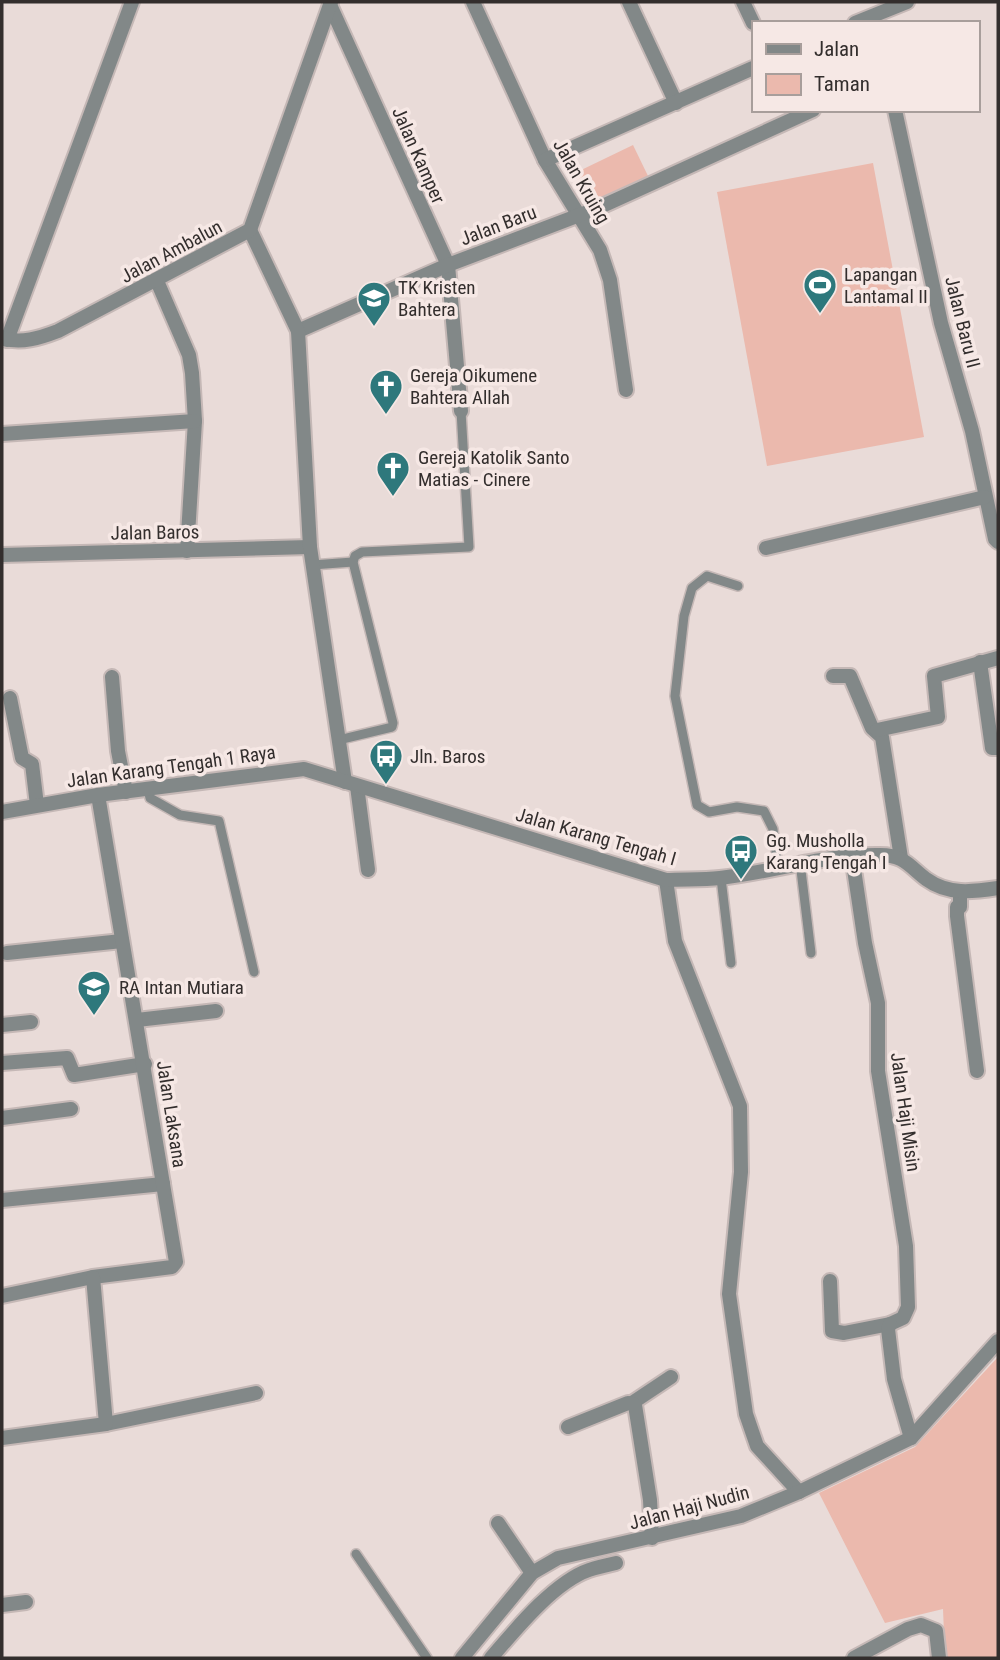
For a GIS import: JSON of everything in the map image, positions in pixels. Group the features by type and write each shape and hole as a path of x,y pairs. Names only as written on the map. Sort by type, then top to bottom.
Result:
{"street":[{"path":"4,339 132,2"},
{"name":"Jalan Kruing","path":"473,2 545,160 600,250 610,281 626,390"},
{"path":"629,2 676,103"},
{"path":"743,2 752,21"},
{"path":"859,21 873,7 906,2"},
{"name":"Jalan Ambalun","path":"4,339 41,338 58,331 250,230 331,3"},
{"name":"Jalan Kamper","path":"331,3 448,265 461,411"},
{"path":"545,160 752,68"},
{"name":"Jalan Baru","path":"298,331 448,265 580,215 809,112"},
{"name":"Jalan Baru II","path":"895,112 942,323 972,431 985,497 998,542"},
{"path":"250,230 298,331 312,565 338,740 351,784 368,870"},
{"path":"157,281 189,355 195,421 187,551"},
{"path":"2,434 195,421"},
{"path":"766,548 985,497"},
{"name":"Jalan Baros","path":"2,555 310,547"},
{"path":"877,730 938,717 934,676 998,658"},
{"path":"980,662 992,748 998,748"},
{"path":"833,677 850,676 872,728 882,737 901,858 928,881 961,892 998,888"},
{"path":"112,677 118,751 126,792"},
{"path":"10,698 22,758 32,764 37,804"},
{"name":"Jalan Karang Tengah 1 Raya","path":"2,812 98,794 290,769 315,771 351,784"},
{"name":"Jalan Karang Tengah I","path":"351,784 666,880 721,878 800,862 852,856 881,855 901,858"},
{"name":"Jalan Laksana","path":"2,1296 93,1278 172,1267 177,1262 98,794"},
{"name":"Jalan Haji Misin","path":"852,856 864,943 878,1003 877,1071 906,1246 908,1307 902,1318 890,1324"},
{"path":"666,880 675,941 740,1105 741,1172 729,1294 746,1414 757,1446 799,1492"},
{"path":"961,892 957,916 976,1071"},
{"path":"7,953 31,953 122,941"},
{"path":"137,1020 216,1011"},
{"path":"2,1025 31,1023"},
{"path":"2,1063 68,1058 75,1075 145,1064"},
{"path":"2,1118 71,1109"},
{"path":"2,1200 163,1184"},
{"path":"93,1278 106,1424"},
{"path":"830,1280 832,1331 844,1333 890,1324"},
{"path":"890,1324 888,1329 894,1379 911,1438"},
{"name":"Jalan Haji Nudin","path":"462,1658 532,1573 558,1558 741,1516 799,1492 911,1438 998,1341"},
{"path":"568,1427 632,1403 671,1377"},
{"path":"2,1438 106,1424 256,1393"},
{"path":"632,1403 635,1405 650,1500 653,1538"},
{"path":"498,1523 532,1573"},
{"path":"491,1658 521,1622 557,1590 587,1571 616,1563"},
{"path":"2,1605 26,1602"},
{"path":"854,1658 908,1629 921,1625 936,1631 939,1658"}],"lane":[{"path":"338,740 392,727 393,723 353,562 355,556 362,552 469,547 461,411"},
{"path":"312,565 353,562"},
{"path":"738,586 707,576 692,588 684,616 675,696 697,805 709,812 737,807 764,811 773,829 778,866"},
{"path":"148,789 150,798 180,815 219,821 254,972"},
{"path":"800,862 811,953"},
{"path":"721,878 731,963"},
{"path":"356,1554 427,1658"}],"green space":[{"path":"633,145 648,176 590,204 575,173"},
{"name":"Lapangan Lantamal II","path":"873,163 924,437 767,466 717,192"},
{"path":"998,1357 998,1658 945,1658 943,1609 885,1623 819,1493 915,1447"}],"place":[{"name":"Lapangan Lantamal II","path":"820,315"},
{"name":"TK Kristen Bahtera","path":"374,328"},
{"name":"Gereja Oikumene Bahtera Allah","path":"386,416"},
{"name":"Gereja Katolik Santo Matias - Cinere","path":"393,498"},
{"name":"Jln. Baros","path":"386,786"},
{"name":"Gg. Musholla Karang Tengah I","path":"741,881"},
{"name":"RA Intan Mutiara","path":"94,1017"}]}
